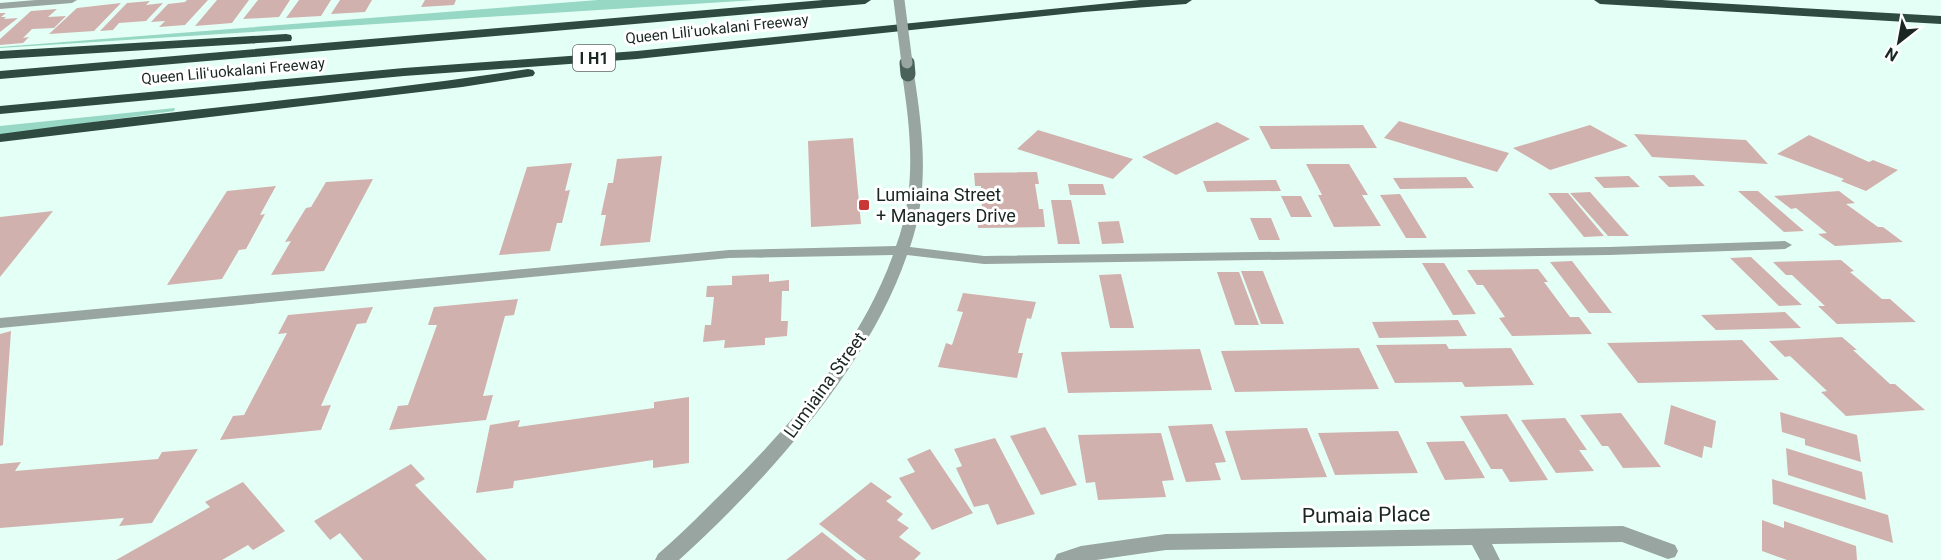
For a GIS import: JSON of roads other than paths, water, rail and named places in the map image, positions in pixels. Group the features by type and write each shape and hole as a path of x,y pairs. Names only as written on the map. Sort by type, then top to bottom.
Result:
{"highway":[{"name":"Queen Liliʻuokalani Freeway","path":"0,75 865,0"},
{"name":"Queen Liliʻuokalani Freeway","path":"0,110 404,72 637,55 1083,8 1186,0"},
{"path":"1600,0 1941,20"},
{"path":"0,55 475,26 584,24"},
{"path":"0,138 167,116 463,84 637,55"}],"street":[{"path":"0,6 72,0"},
{"name":"Lumiaina Street","path":"665,560 778,448 829,385 861,337 903,250 916,193 918,165 916,129 898,0"},
{"path":"0,323 729,254 903,250 984,260 1609,251 1785,246"},
{"name":"Pumaia Place","path":"1064,560 1081,554 1166,542 1623,534 1668,551"},
{"path":"1478,537 1490,560"}],"place":[{"name":"Lumiaina Street + Managers Drive","path":"864,205"}]}
